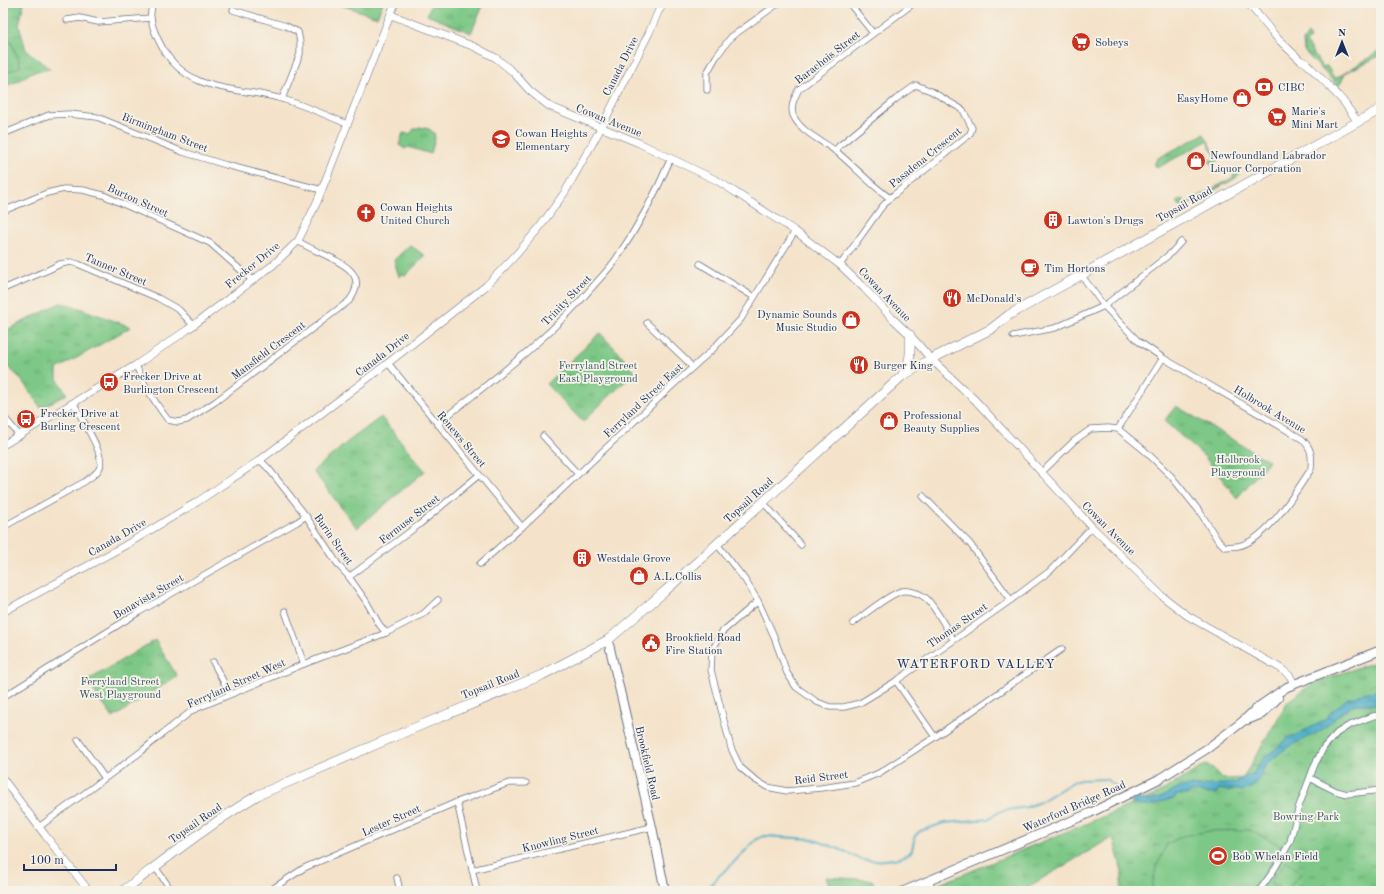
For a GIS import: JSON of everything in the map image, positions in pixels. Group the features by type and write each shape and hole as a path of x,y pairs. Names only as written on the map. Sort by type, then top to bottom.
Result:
{"main road":[{"name":"Topsail Road","path":"123,891 239,806 258,795 542,675 608,640 664,592 902,376 931,359 991,329 1009,316 1082,276 1180,219 1381,109"},
{"path":"902,376 907,369 910,359 910,335"},
{"name":"Brookfield Road","path":"608,640 652,827 665,891"},
{"name":"Waterford Bridge Road","path":"904,891 1090,813 1140,789 1200,754 1242,722 1262,714 1294,684 1381,650"}],"street":[{"path":"152,3 151,18 157,38 167,56 179,69 196,81 217,88 282,99 347,124"},
{"name":"Frecker Drive","path":"3,445 136,365 193,325 273,265 298,241 322,190 395,3"},
{"name":"Canada Drive","path":"3,612 124,546 197,502 260,460 388,363 486,286 514,257 565,192 601,128 658,12 664,3"},
{"path":"849,3 873,34"},
{"name":"Barachois Street","path":"890,198 835,151 806,131 796,121 792,113 792,103 799,89 914,3"},
{"path":"1248,3 1278,39 1300,60 1306,63 1343,101 1358,122"},
{"path":"707,90 707,73 716,57 731,37 776,4"},
{"path":"232,10 286,26 298,32 300,54 282,99"},
{"name":"Cowan Avenue","path":"391,15 485,52 496,58 513,72 530,91 549,106 671,158 718,181 795,231 840,265 910,335 931,359 975,400 1092,527 1162,596 1188,616 1280,668 1290,676 1294,684"},
{"path":"67,20 80,18 98,22 151,18"},
{"name":"Pasadena Crescent","path":"835,151 839,146 890,104 916,85 931,91 963,110 972,128 970,134 890,198 881,208 840,265"},
{"name":"Birmingham Street","path":"3,134 49,115 69,114 97,117 183,152 226,165 322,190"},
{"name":"Trinity Street","path":"437,424 515,363 580,303 616,260 645,212 671,158"},
{"name":"Burton Street","path":"3,211 47,193 64,190 83,190 103,195 210,243 252,280"},
{"name":"Ferryland Street East","path":"480,564 522,527 692,367 711,351 741,318 795,231"},
{"name":"Mansfield Crescent","path":"136,365 139,374 168,420 178,422 187,420 220,398 349,301 355,294 357,285 354,275 343,263 307,248 298,241"},
{"path":"1013,336 1055,328 1104,306 1170,254 1181,242"},
{"name":"Tanner Street","path":"3,289 60,264 71,262 158,298 180,310 193,325"},
{"path":"700,264 754,297"},
{"name":"Holbrook Avenue","path":"1082,276 1104,306 1138,341 1163,358 1302,439 1311,448 1311,469 1270,525 1250,541 1238,546 1225,547 1217,539 1200,512 1171,476 1144,450 1118,429"},
{"path":"647,323 692,367"},
{"path":"1041,473 1074,440 1090,429 1118,429 1163,358"},
{"name":"Renews Street","path":"388,363 522,527"},
{"path":"3,527 84,482 95,474 100,467 100,453 74,403"},
{"path":"3,416 20,436"},
{"path":"543,436 578,474"},
{"name":"Burin Street","path":"260,460 269,469 306,516 339,566 366,601 386,633"},
{"name":"Fermuse Street","path":"349,577 420,524 479,475"},
{"path":"923,496 970,544 1011,600"},
{"path":"763,502 801,545"},
{"name":"Bonavista Street","path":"3,697 139,612 306,516"},
{"name":"Thomas Street","path":"717,544 745,580 758,601 773,634 787,672 796,687 817,702 830,707 844,707 860,702 896,681 953,639 1011,600 1050,571 1092,527"},
{"path":"853,623 891,596 903,591 916,593 926,599 953,639"},
{"name":"Ferryland Street West","path":"39,827 104,777 142,751 194,710 304,664 386,633 423,614 438,600"},
{"name":"Reid Street","path":"758,601 722,632 712,651 711,670 731,748 740,766 754,779 768,787 787,791 855,783 879,773 935,737 1062,649"},
{"path":"285,611 304,664"},
{"path":"213,662 230,694"},
{"path":"896,681 935,737"},
{"path":"1259,891 1274,870 1290,842 1292,828 1299,806 1315,764 1324,747 1338,733 1348,726 1373,716 1381,716"},
{"path":"78,740 104,777"},
{"path":"3,779 89,891"},
{"path":"1309,780 1347,794 1381,790"},
{"name":"Lester Street","path":"271,891 304,868 457,802 508,783 526,783"},
{"path":"457,802 477,891"},
{"name":"Knowling Street","path":"472,870 652,827"},
{"path":"155,867 172,891"},
{"path":"397,878 400,891"},
{"path":"929,880 933,891"}],"green space":[{"path":"3,3 24,3 19,25 26,50 50,69 32,72 18,81 3,87"},
{"path":"335,3 383,3 377,17"},
{"path":"432,3 477,3 482,8 471,33 427,15"},
{"path":"3,23 21,66 3,74"},
{"path":"1308,34 1310,39 1306,42 1322,67 1327,66 1335,79 1381,50 1381,52 1377,57 1345,73 1341,83 1338,86 1304,51 1303,41"},
{"path":"420,127 429,129 434,133 435,138 431,154 408,147 405,149 399,145 403,133 410,134 414,129"},
{"path":"1204,134 1218,159 1218,161 1211,165 1209,161 1216,157 1207,141 1159,167 1155,166 1155,162 1158,158"},
{"path":"1237,168 1239,174 1236,178 1187,205 1180,206 1177,202 1183,199 1187,203 1234,177 1232,172"},
{"path":"410,245 425,256 405,276 403,274 399,277 394,260"},
{"path":"60,303 71,305 131,327 57,369 57,379 67,394 41,408 20,378 3,362 3,332"},
{"name":"Ferryland Street East Playground","path":"600,333 635,372 583,422 546,384"},
{"name":"Holbrook Playground","path":"1176,406 1269,461 1237,498 1204,456 1164,421"},
{"path":"381,417 425,471 357,528 313,471 350,440"},
{"name":"Ferryland Street West Playground","path":"155,640 177,676 113,718 87,681"},
{"name":"Bowring Park","path":"1381,660 1381,891 1121,891 1122,871 1113,837 1021,891 923,891 1155,795 1207,764 1224,779 1243,778 1288,701 1315,682"},
{"name":"Bob Whelan Field","path":"1249,830 1281,845 1260,881 1250,891 1151,891 1156,868 1167,844 1183,836 1209,831"},
{"path":"1287,861 1301,873 1286,891 1282,891 1270,882"},
{"path":"826,877 872,880 877,888 870,891 831,891"}],"water":[{"path":"1381,690 1381,704 1355,704 1339,715 1322,730 1285,749 1270,761 1262,771 1260,779 1254,786 1248,789 1241,791 1234,789 1228,791 1219,789 1217,793 1210,794 1191,792 1187,795 1176,795 1174,799 1148,806 1137,805 1130,802 1140,798 1145,801 1160,798 1181,787 1237,783 1237,781 1254,773 1266,756 1275,750 1287,738 1296,735 1326,719 1331,712 1348,698 1353,698 1362,693"}],"waterway":[{"path":"704,891 757,839 764,836 812,839 844,851 862,860 874,861 895,859 910,853 915,836 920,831 944,823 988,819 1001,811 1027,807 1040,802 1073,782 1080,780 1106,779 1124,793"},
{"path":"1130,796 1138,801"}],"place":[{"name":"Sobeys","path":"1081,42"},
{"name":"CIBC","path":"1264,87"},
{"name":"EasyHome","path":"1242,98"},
{"name":"Marie's Mini Mart","path":"1277,117"},
{"name":"Cowan Heights Elementary","path":"501,139"},
{"name":"Newfoundland Labrador Liquor Corporation","path":"1196,161"},
{"name":"Cowan Heights United Church","path":"366,213"},
{"name":"Lawton's Drugs","path":"1053,220"},
{"name":"Tim Hortons","path":"1030,268"},
{"name":"McDonald's","path":"952,298"},
{"name":"Dynamic Sounds Music Studio","path":"851,320"},
{"name":"Burger King","path":"859,365"},
{"name":"Frecker Drive at Burlington Crescent","path":"109,382"},
{"name":"Frecker Drive at Burling Crescent","path":"26,419"},
{"name":"Professional Beauty Supplies","path":"889,421"},
{"name":"Westdale Grove","path":"582,558"},
{"name":"A.L.Collis","path":"639,576"},
{"name":"Brookfield Road Fire Station","path":"651,643"},
{"name":"Bob Whelan Field","path":"1218,856"}],"district":[{"name":"WATERFORD VALLEY","path":"976,663"}]}
